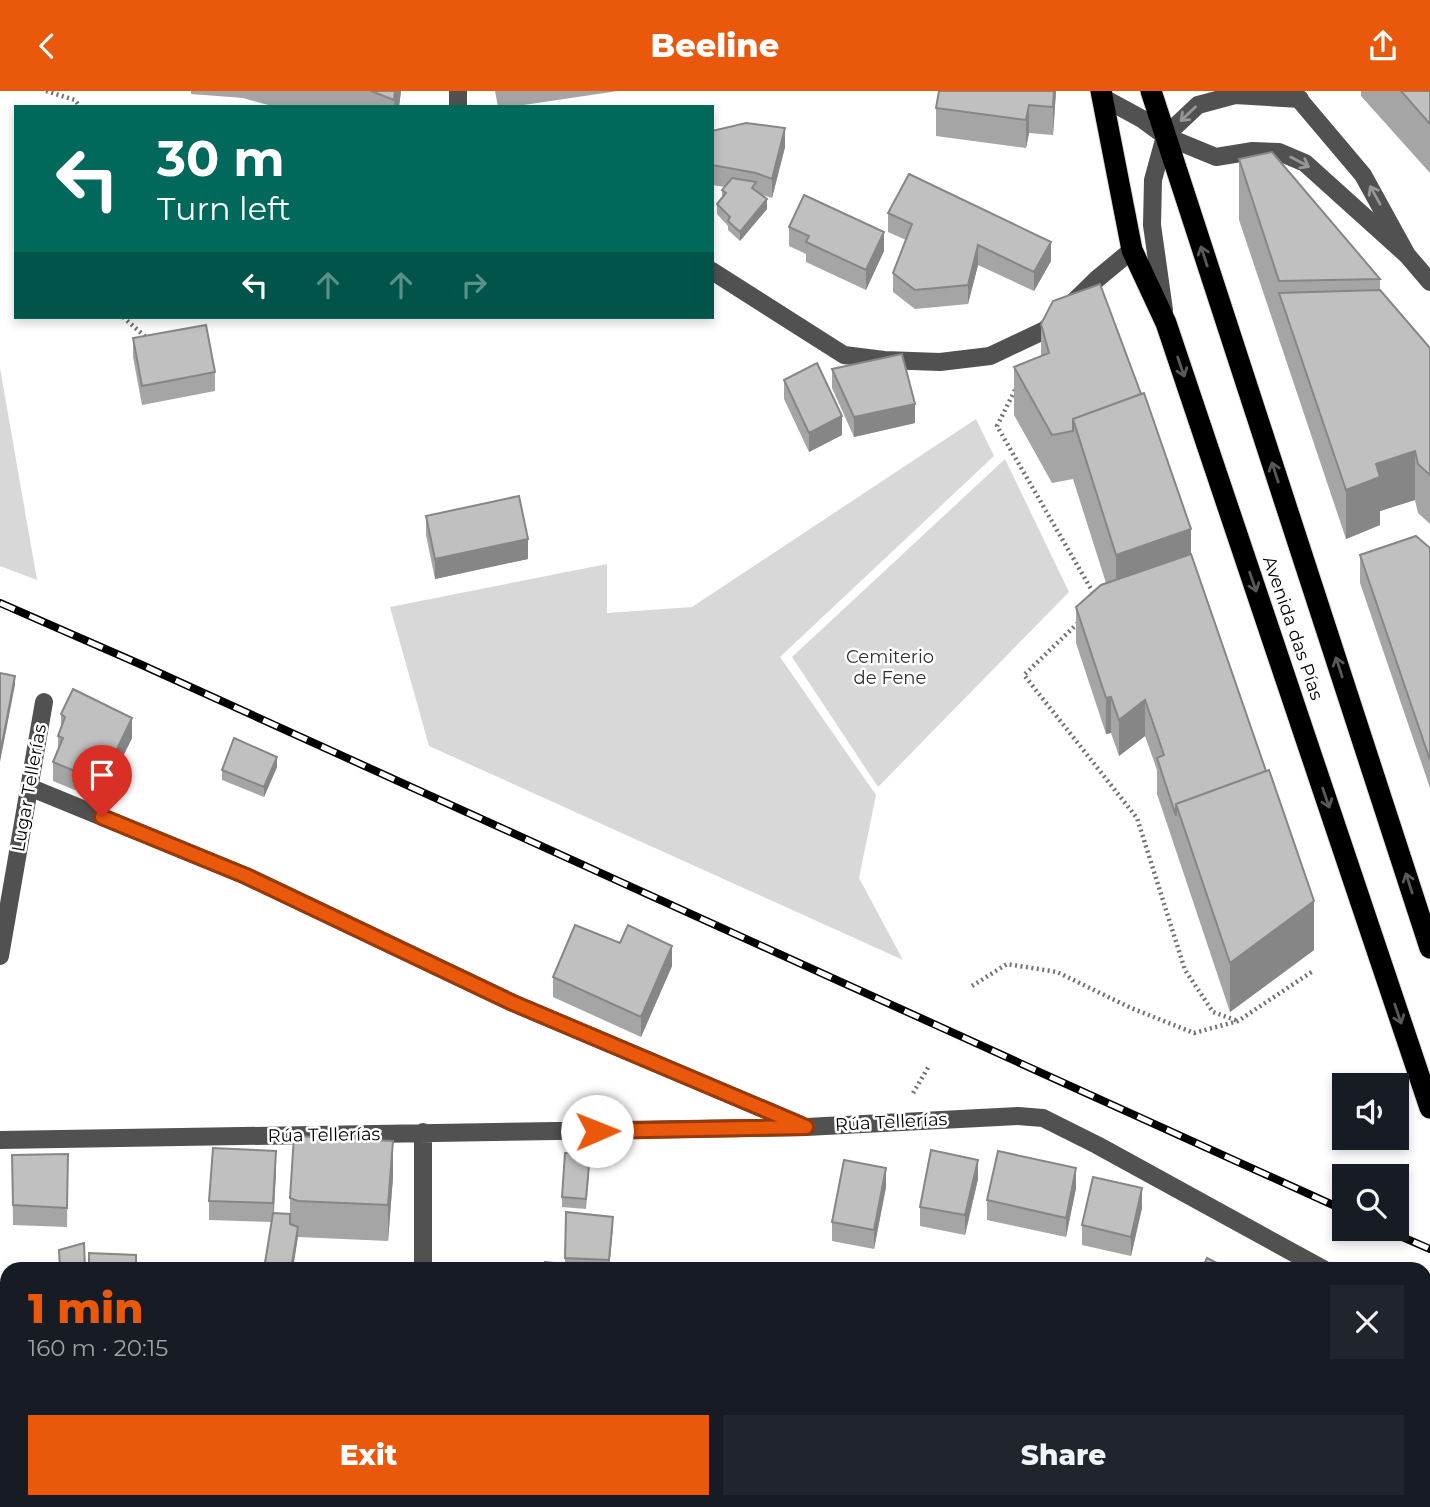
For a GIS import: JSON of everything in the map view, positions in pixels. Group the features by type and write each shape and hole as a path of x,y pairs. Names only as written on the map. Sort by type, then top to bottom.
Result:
{"highway":[{"name":"Avenida das Pías","path":"1151,91 1430,948"},
{"name":"Avenida das Pías","path":"1102,94 1132,250 1166,323 1430,1108"}],"street":[{"path":"1102,94 1142,118 1165,136 1216,157 1279,152 1306,163 1407,255 1430,282"},
{"path":"1166,323 1152,225 1153,180 1165,136 1198,105 1234,95 1302,94 1363,174 1407,255"},
{"path":"714,272 844,355 884,361 940,362 990,356 1045,330 1097,279 1132,250"},
{"name":"Lugar Tellerías","path":"0,956 44,702"},
{"path":"29,787 246,876 513,1003 806,1127"},
{"name":"Rúa Tellerías","path":"0,1140 806,1127 1018,1116 1043,1118 1310,1262"},
{"path":"423,1132 423,1262"}],"path":[{"path":"46,91 75,100 79,105"},
{"path":"126,319 148,339"},
{"path":"1021,378 997,426 1099,604"},
{"path":"1080,622 1024,675 1137,818 1185,970 1213,1012 1238,1021"},
{"path":"972,986 1007,964 1057,972 1194,1033 1238,1021 1313,971"}],"green space":[{"path":"0,368 37,580 0,566"},
{"path":"976,419 994,456 780,657 876,795 859,878 903,960 429,746 390,607 607,564 607,613 692,607"},
{"name":"Cemiterio de Fene","path":"1005,459 1069,592 878,787 792,657"}],"building":[{"path":"371,91 395,91 394,100"},
{"path":"939,91 1054,91 1053,107 1029,105 1026,120 936,108"},
{"path":"1401,91 1430,91 1430,124"},
{"path":"746,123 785,128 772,179 756,173 714,165 714,131"},
{"path":"1272,152 1380,279 1279,281 1239,159"},
{"path":"909,174 1051,242 1034,272 978,245 968,285 915,290 893,273 912,224 888,213"},
{"path":"732,178 756,182 752,188 767,199 740,232 728,221 730,217 717,204 726,193 722,190"},
{"path":"804,195 884,232 866,270 806,242 809,236 789,227"},
{"path":"1100,284 1141,394 1073,419 1073,431 1052,435 1014,367 1049,353 1041,324 1053,301"},
{"path":"1380,290 1430,348 1430,475 1418,464 1415,451 1376,464 1380,477 1346,490 1279,293"},
{"path":"206,325 215,372 142,386 133,338"},
{"path":"902,354 915,404 854,417 832,369"},
{"path":"817,363 842,416 809,433 784,380"},
{"path":"1144,393 1191,529 1116,555 1073,419"},
{"path":"519,496 528,539 435,559 426,516"},
{"path":"1416,536 1430,548 1430,760 1360,555"},
{"path":"1191,554 1266,771 1176,804 1176,816 1157,758 1164,755 1145,700 1119,720 1111,697 1106,698 1076,607 1101,585"},
{"path":"0,673 15,676 1,749 0,739"},
{"path":"73,689 132,718 101,782 53,762 63,738 58,736 65,717 61,714"},
{"path":"234,738 277,757 264,787 222,770"},
{"path":"1269,770 1314,901 1230,963 1176,804"},
{"path":"575,925 620,943 628,925 672,946 641,1017 553,977"},
{"path":"294,1136 393,1141 388,1205 298,1201 290,1198"},
{"path":"213,1148 276,1151 273,1203 209,1201"},
{"path":"931,1150 978,1160 965,1215 920,1207"},
{"path":"998,1151 1076,1168 1066,1218 987,1200"},
{"path":"565,1153 585,1153 585,1164 589,1165 586,1199 562,1197"},
{"path":"68,1154 67,1208 13,1205 12,1155"},
{"path":"844,1160 886,1168 874,1230 832,1222"},
{"path":"1093,1177 1142,1188 1131,1237 1082,1225"},
{"path":"566,1212 613,1217 609,1260 565,1258"},
{"path":"273,1213 290,1214 290,1224 298,1227 292,1262 265,1262"},
{"path":"84,1243 85,1262 60,1262 59,1250"},
{"path":"89,1253 136,1255 136,1262 89,1262"}],"railway":[{"path":"0,603 1332,1205"},
{"path":"1409,1240 1430,1249"}],"route":[{"path":"102,817 246,876 513,1003 806,1127 597,1131"}]}
